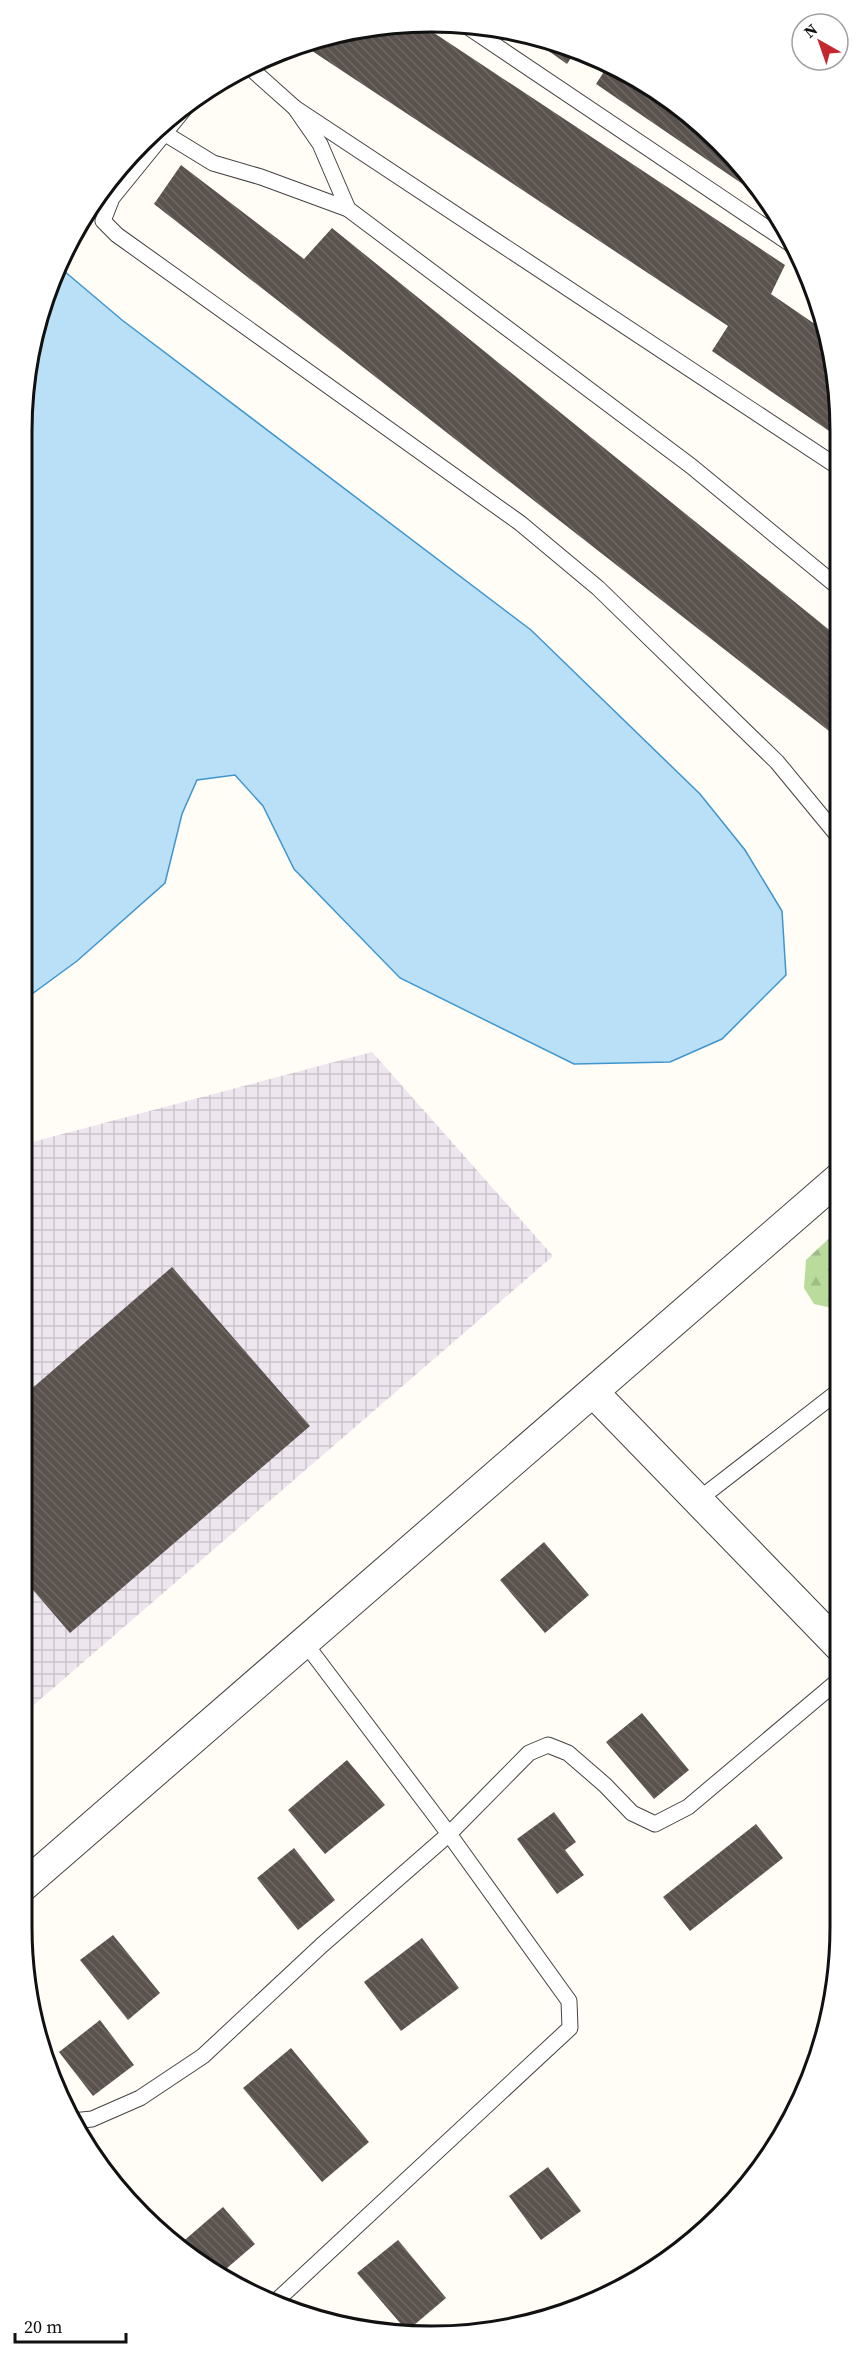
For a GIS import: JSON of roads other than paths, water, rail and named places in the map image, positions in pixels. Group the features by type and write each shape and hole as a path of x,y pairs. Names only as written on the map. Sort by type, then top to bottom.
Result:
{"street":[{"path":"32,1878 830,1186"},
{"path":"594,1393 830,1637"}],"lane":[{"path":"481,35 780,237"},
{"path":"255,72 296,108 830,463"},
{"path":"296,108 320,144 348,209"},
{"path":"165,134 213,163 261,177 348,209 691,466 830,580"},
{"path":"158,140 112,198 103,221 117,235 520,523 598,588 777,762 830,826"},
{"path":"698,1500 830,1398"},
{"path":"281,2296 570,2028 569,2001 449,1834 305,1642"},
{"path":"82,2120 92,2119 140,2098 203,2056 322,1945 449,1834 529,1753 548,1745 568,1754 605,1785 632,1813 655,1824 688,1808 830,1687"}],"water":[{"path":"65,272 122,320 531,630 700,794 745,850 782,911 786,975 722,1039 670,1062 574,1064 400,978 294,869 263,806 235,775 197,780 182,814 165,883 77,961 32,994 32,405 45,328"}]}
